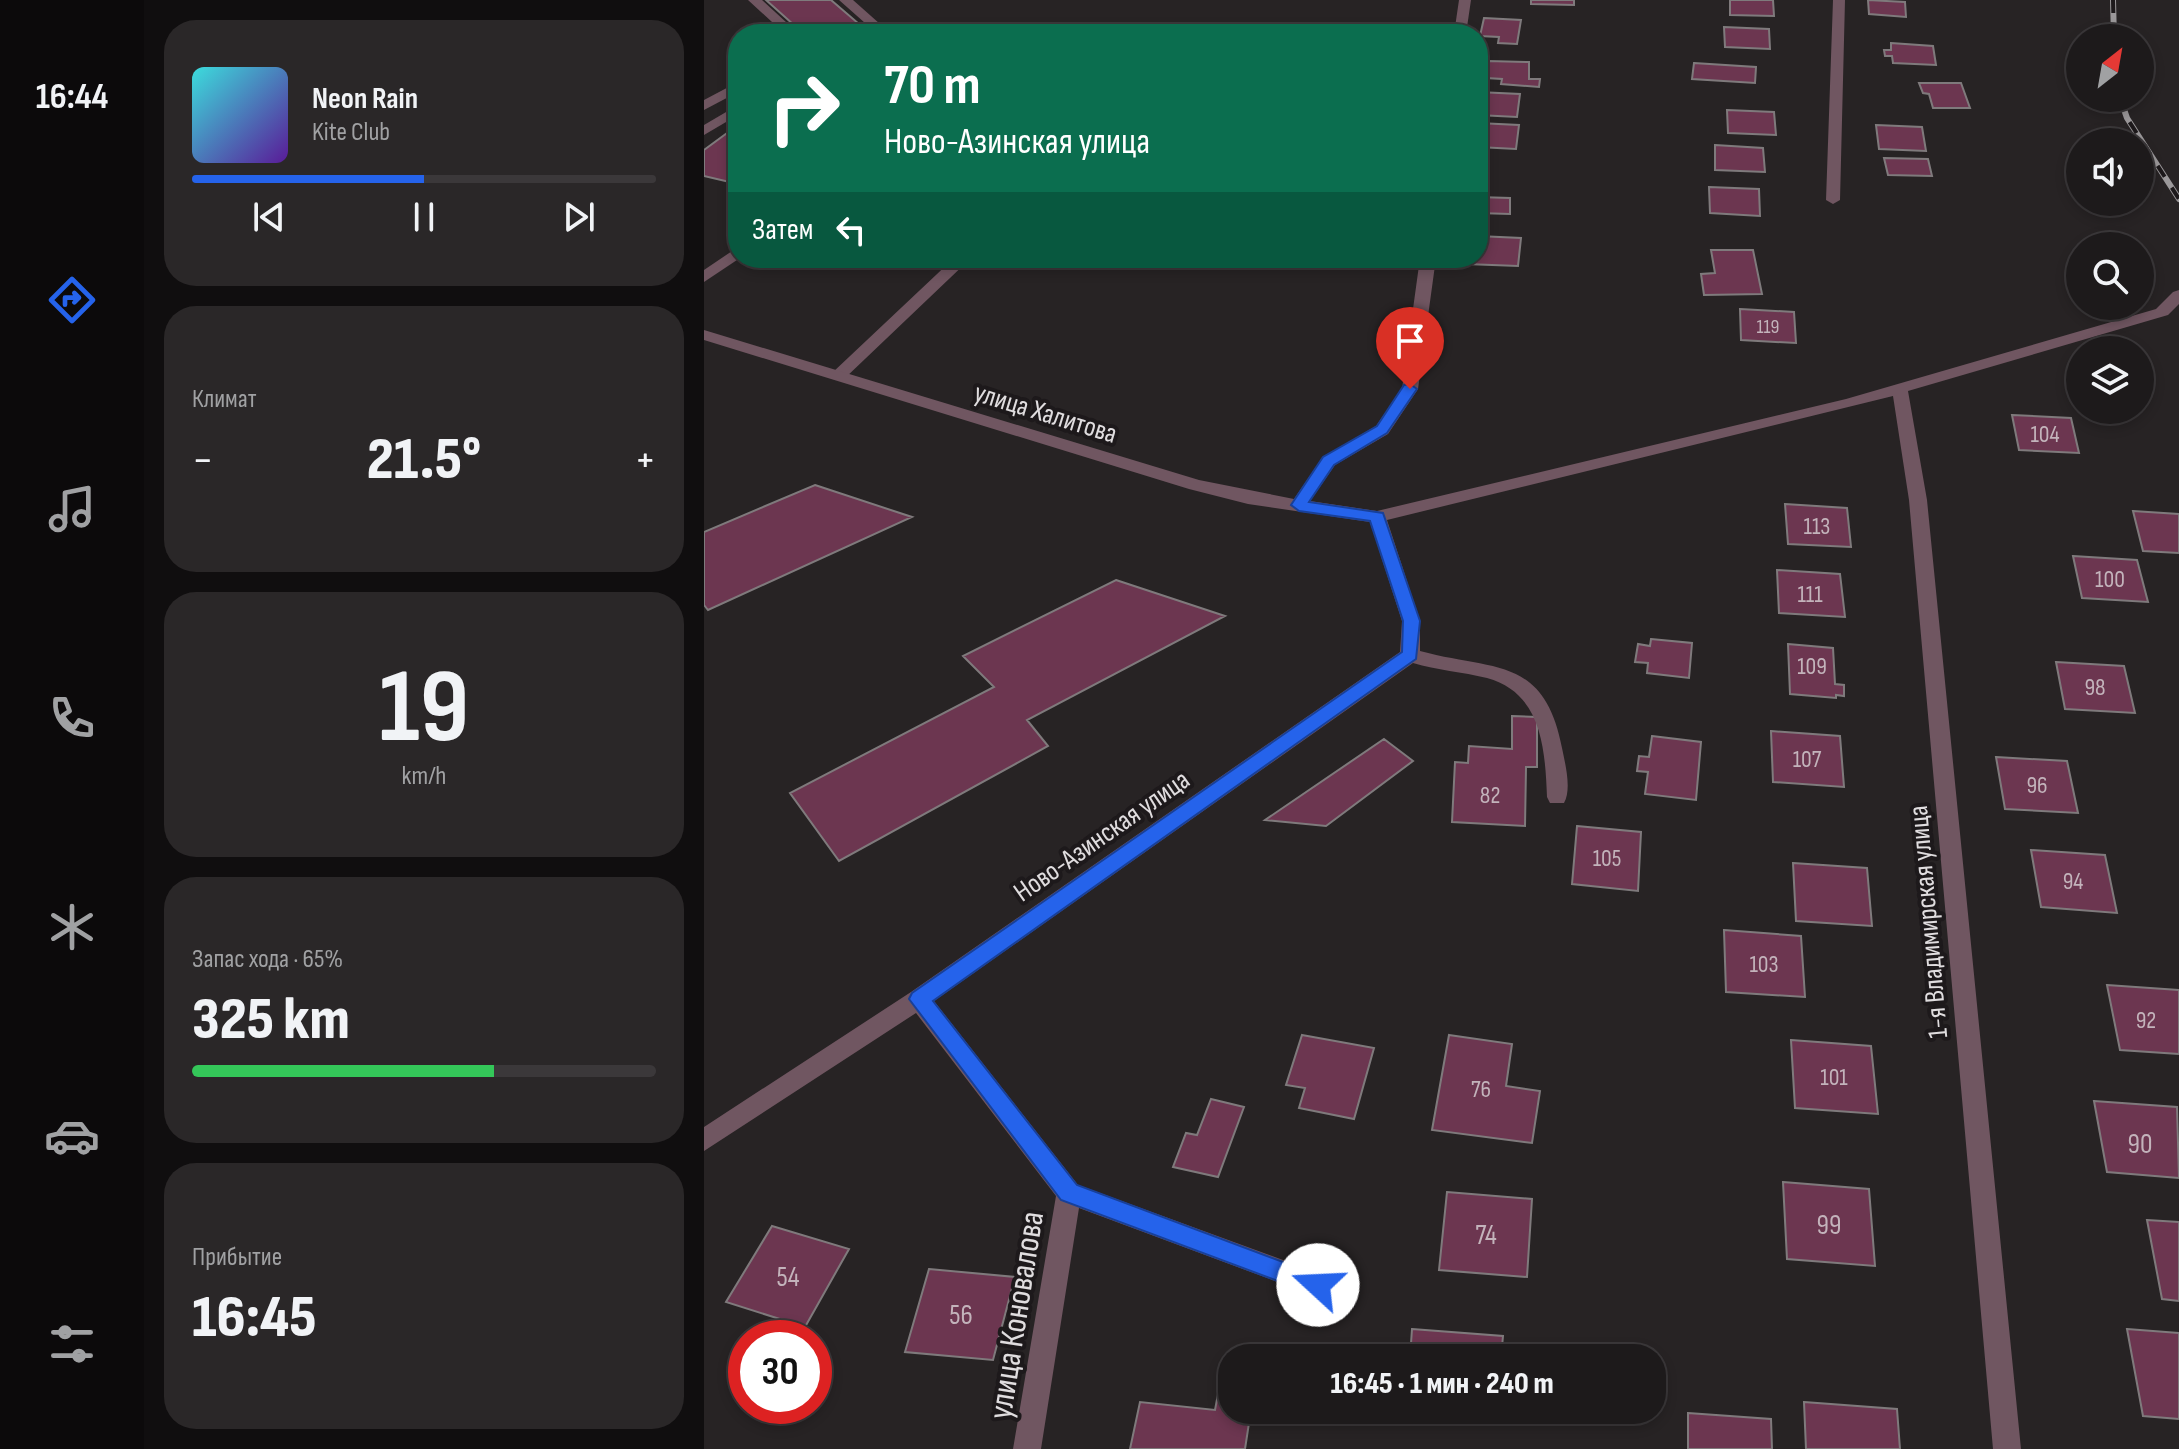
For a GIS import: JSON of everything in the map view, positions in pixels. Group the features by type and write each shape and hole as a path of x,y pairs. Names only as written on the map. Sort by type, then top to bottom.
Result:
{"street":[{"path":"754,0 782,24"},
{"path":"845,0 874,24"},
{"path":"1461,24 1465,0"},
{"path":"1833,200 1839,0"},
{"path":"704,106 728,92"},
{"path":"704,131 728,115"},
{"path":"704,277 728,259"},
{"path":"838,376 952,268"},
{"path":"1299,505 1329,461 1382,430 1410,389 1427,268"},
{"path":"1557,797 1557,773 1544,716 1527,687 1480,669 1439,665 1410,655 1411,621 1377,517 1900,390 2162,312 2179,295"},
{"name":"улица Халитова","path":"704,335 1195,485 1377,517"},
{"name":"1-я Владимирская улица","path":"1900,390 1918,500 2007,1449"},
{"name":"Ново-Азинская улица","path":"704,1140 919,999 1410,655"},
{"name":"улица Коновалова","path":"919,999 1069,1193 1318,1285"},
{"name":"улица Коновалова","path":"1027,1449 1069,1193"}],"building":[{"path":"766,0 831,0 859,24 793,24"},
{"path":"1531,0 1574,0 1574,5 1531,4"},
{"path":"1730,0 1773,0 1774,16 1730,15"},
{"path":"1868,0 1905,2 1906,17 1869,14"},
{"path":"1484,18 1521,20 1517,44 1498,43 1499,37 1488,36 1488,24 1483,24"},
{"path":"1724,27 1769,29 1770,49 1725,47"},
{"path":"1891,43 1933,46 1936,65 1893,63 1892,56 1885,56 1884,50 1891,50"},
{"path":"1488,61 1529,62 1529,79 1540,79 1539,87 1501,84 1502,79 1488,78"},
{"path":"1694,63 1756,67 1755,83 1692,79"},
{"path":"1919,83 1961,83 1970,108 1933,108 1929,94 1923,93"},
{"path":"1488,92 1520,94 1517,117 1488,116"},
{"path":"1727,110 1774,112 1776,135 1728,133"},
{"path":"1488,123 1519,125 1516,149 1488,148"},
{"path":"1876,125 1922,127 1926,151 1879,149"},
{"path":"728,132 728,182 704,176 704,150"},
{"path":"1715,145 1763,148 1765,172 1715,170"},
{"path":"1884,158 1928,159 1932,176 1888,175"},
{"path":"1709,187 1759,189 1760,216 1710,213"},
{"path":"1488,197 1510,198 1510,214 1488,213"},
{"path":"1488,236 1521,238 1518,266 1488,265"},
{"path":"1711,250 1753,250 1762,294 1704,295 1701,274 1715,273"},
{"path":"1740,309 1794,312 1796,343 1741,340"},
{"path":"2012,415 2066,418 2066,424 2072,424 2079,453 2019,450"},
{"path":"815,485 912,517 708,610 704,605 704,532"},
{"path":"1785,504 1847,508 1851,547 1788,544"},
{"path":"2133,511 2179,514 2179,553 2143,551"},
{"path":"2073,556 2137,560 2148,602 2082,598"},
{"path":"1777,570 1840,574 1845,617 1779,613"},
{"path":"1116,580 1225,616 1027,720 1048,746 839,861 790,793 994,687 963,656"},
{"path":"1651,639 1692,643 1689,678 1647,673 1648,663 1635,662 1638,644 1650,646"},
{"path":"1788,644 1833,648 1835,684 1844,685 1844,696 1790,694"},
{"path":"2056,662 2124,666 2135,713 2065,709"},
{"path":"1512,716 1537,717 1537,767 1526,767 1525,826 1452,822 1455,762 1468,763 1469,746 1512,749"},
{"path":"1771,731 1840,736 1844,787 1773,782"},
{"path":"1652,736 1701,742 1696,800 1645,794 1648,772 1637,771 1639,756 1649,757"},
{"path":"1384,739 1413,761 1326,826 1265,820"},
{"path":"1996,757 2067,761 2078,813 2005,809"},
{"path":"1577,826 1641,832 1638,891 1572,884"},
{"path":"2031,850 2105,855 2117,913 2041,907"},
{"path":"1793,863 1867,868 1872,926 1796,921"},
{"path":"1724,930 1801,936 1805,997 1726,992"},
{"path":"2107,985 2179,990 2179,1054 2120,1050"},
{"path":"1302,1035 1374,1048 1354,1119 1299,1108 1305,1088 1286,1085"},
{"path":"1449,1035 1512,1044 1506,1086 1540,1091 1532,1143 1432,1130"},
{"path":"1791,1040 1871,1046 1878,1114 1795,1108"},
{"path":"1211,1099 1244,1107 1218,1177 1173,1167 1186,1133 1197,1135"},
{"path":"2094,1101 2177,1107 2179,1178 2107,1172"},
{"path":"1783,1182 1869,1189 1875,1266 1787,1259"},
{"path":"1447,1192 1532,1199 1527,1277 1439,1270"},
{"path":"2147,1220 2179,1222 2179,1301 2162,1299"},
{"path":"772,1226 849,1249 809,1320 783,1320 726,1302"},
{"path":"929,1269 1015,1277 993,1360 905,1352"},
{"path":"1412,1329 1503,1336 1502,1344 1411,1344"},
{"path":"2127,1329 2179,1333 2179,1419 2143,1416"},
{"path":"1218,1394 1218,1424 1249,1424 1245,1449 1130,1449 1140,1402 1215,1410"},
{"path":"1804,1402 1897,1409 1900,1449 1806,1449"},
{"path":"1688,1413 1771,1419 1772,1449 1688,1449"}],"railway":[{"path":"2113,0 2114,24"},
{"path":"2125,112 2179,199"}],"route":[{"path":"1318,1285 1069,1193 919,999 1410,655 1411,621 1377,517 1299,505 1329,461 1382,430 1410,389"}]}
